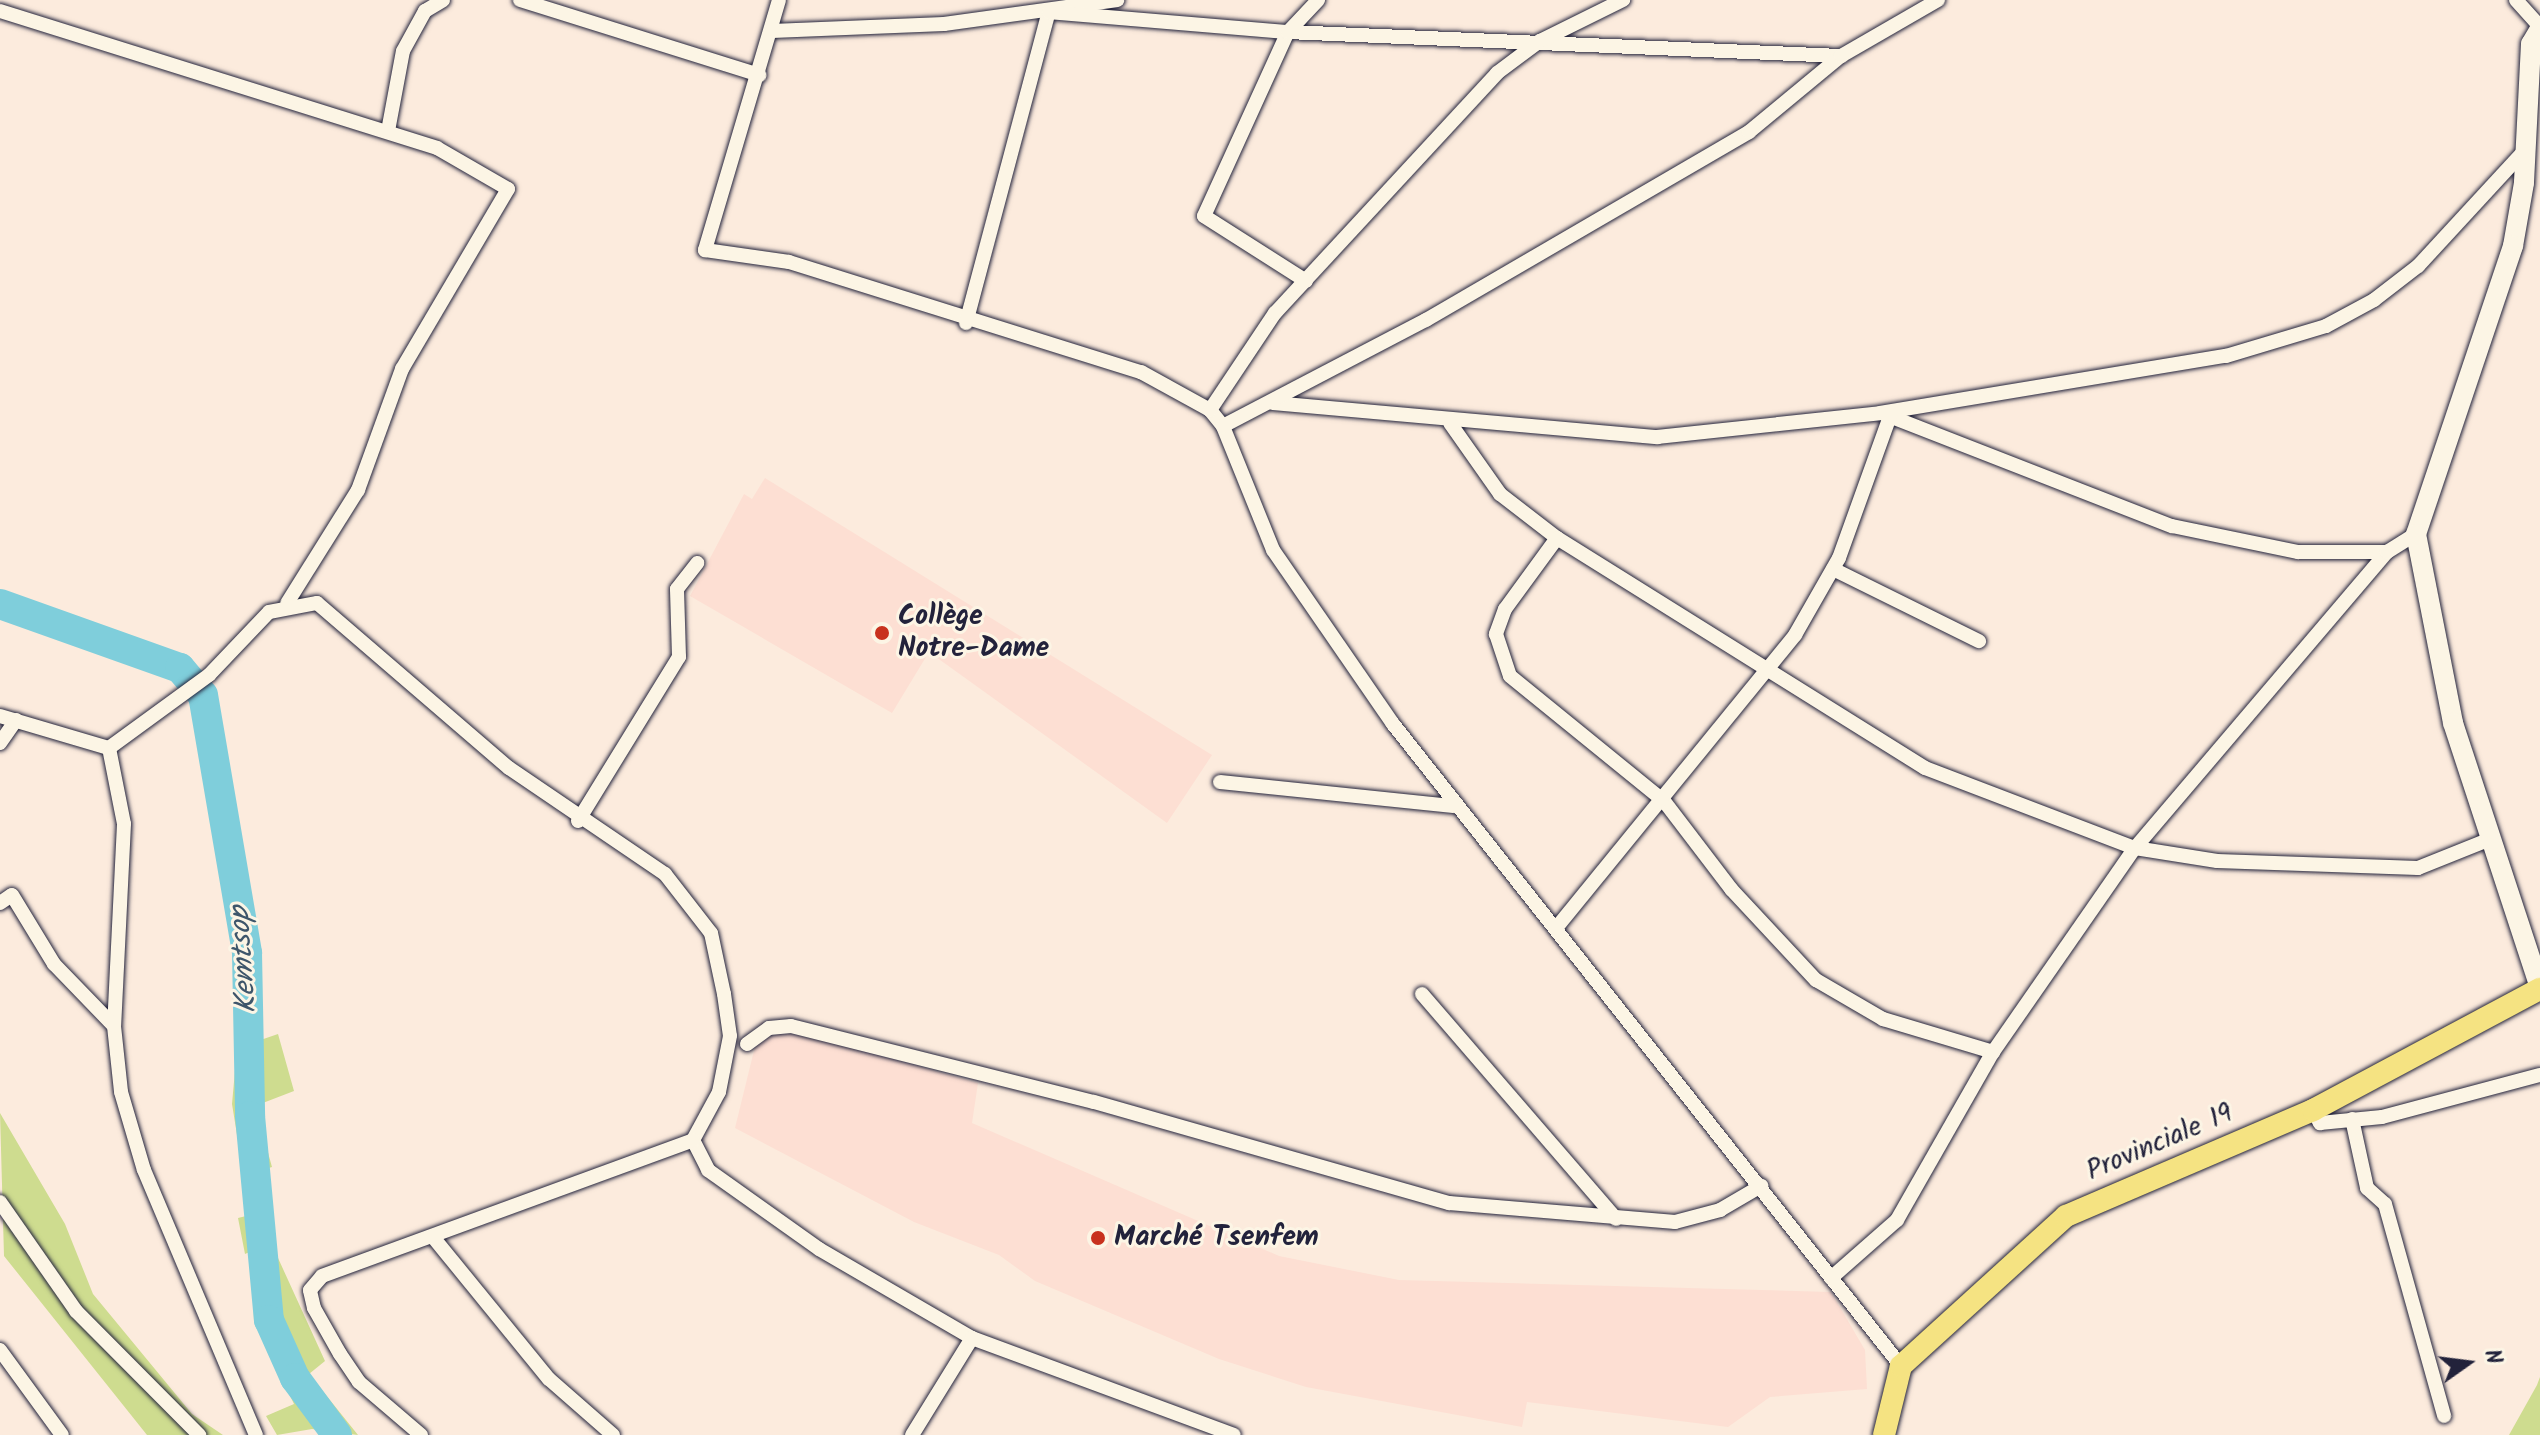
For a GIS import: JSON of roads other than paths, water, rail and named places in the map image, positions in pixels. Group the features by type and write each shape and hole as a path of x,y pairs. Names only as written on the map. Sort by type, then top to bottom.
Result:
{"main road":[{"name":"Provinciale 19","path":"1901,1366 2066,1216 2313,1110 2540,989"},
{"path":"1884,1435 1901,1366"}],"street":[{"path":"388,131 403,51 425,11 443,0"},
{"path":"520,0 760,75"},
{"path":"779,0 760,75 705,250 789,262 966,323 1141,372 1210,410 1223,426 1273,550 1454,806 1557,927 1901,1366"},
{"path":"772,31 1049,12 1117,0"},
{"path":"1306,281 1204,216 1288,32 1318,0"},
{"path":"1210,410 1241,358 1306,281 1497,73 1540,41 1623,0"},
{"path":"1223,426 1272,403 1749,132 1841,56 1938,0"},
{"path":"2516,0 2540,28 2531,44 2526,148 2496,314 2416,534 2427,619 2490,839 2540,989"},
{"path":"0,11 388,131 476,167 508,189 506,199 482,228 402,369 358,490 287,603 209,675 128,741 109,748 0,716"},
{"path":"966,323 1049,12"},
{"path":"1049,12 1288,32 1841,56"},
{"path":"1272,403 1450,423 1632,438 1885,414 2226,356 2326,326 2418,266 2526,148"},
{"path":"1885,414 2172,526 2298,552 2387,552"},
{"path":"1557,927 1771,668 1833,569 1885,414"},
{"path":"1450,423 1500,494 1557,538 1771,668 1925,768 2135,848 2368,872 2418,868 2490,839"},
{"path":"1831,1278 1897,1220 1993,1052 2135,848 2387,552 2416,534"},
{"path":"1557,538 1505,609 1497,654 1510,676 1664,801 1731,889 1816,980 1883,1019 1993,1052"},
{"path":"578,821 679,657 677,589 697,563"},
{"path":"1833,569 1979,641"},
{"path":"287,603 317,603 359,634 578,821 665,874 711,933 730,1036 719,1092 693,1140 331,1272 310,1290 359,1382 421,1435"},
{"path":"0,743 16,720"},
{"path":"109,748 124,824 114,1026 121,1092 144,1170 256,1435"},
{"path":"1220,782 1454,806"},
{"path":"0,903 12,895 54,964 114,1026"},
{"path":"1422,994 1616,1219"},
{"path":"747,1044 769,1028 791,1026 1094,1102 1449,1203 1675,1222 1720,1210 1761,1186"},
{"path":"2313,1110 2320,1123 2352,1119 2540,1075"},
{"path":"2352,1119 2367,1188 2385,1204 2444,1416"},
{"path":"693,1140 708,1170 819,1249 972,1338 1234,1435"},
{"path":"0,1202 76,1311 199,1435"},
{"path":"433,1237 549,1379 613,1435"},
{"path":"912,1435 972,1338"},
{"path":"0,1350 62,1435"}],"waterway":[{"name":"Kemtsop","path":"0,604 180,668 203,695 247,953 250,1116 269,1320 295,1378 337,1435"}],"place":[{"name":"Collège Notre-Dame","path":"882,633"},
{"name":"Marché Tsenfem","path":"1098,1238"}]}
